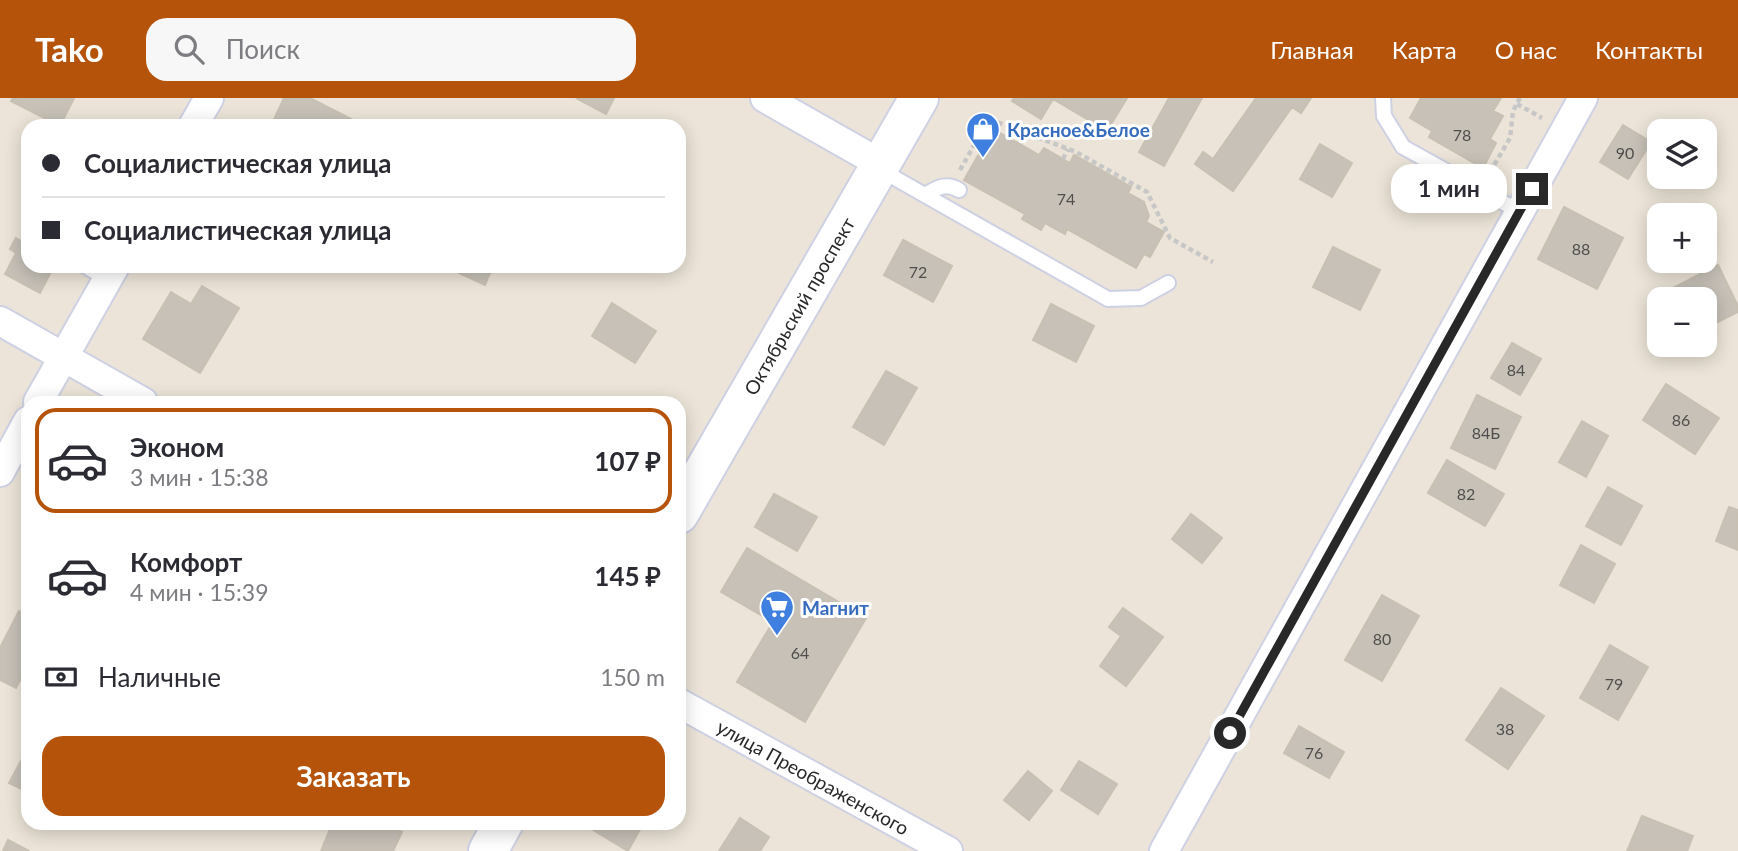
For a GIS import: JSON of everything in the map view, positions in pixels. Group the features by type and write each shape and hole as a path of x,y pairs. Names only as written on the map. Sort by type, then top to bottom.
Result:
{"street":[{"path":"197,119 209,98"},
{"path":"765,98 881,164"},
{"name":"Октябрьский проспект","path":"686,502 919,98"},
{"path":"1164,851 1583,98"},
{"path":"41,396 63,358 101,273"},
{"path":"0,321 132,396"},
{"path":"0,472 21,434"},
{"name":"улица Преображенского","path":"686,707 948,851"},
{"path":"488,851 500,830"}],"lane":[{"path":"1383,98 1384,117 1403,147 1520,212"},
{"path":"881,164 893,177 1108,299 1141,298 1168,283"},
{"path":"925,195 942,186 955,188"}],"path":[{"path":"1488,176 1510,138 1513,111 1518,101 1551,124"},
{"path":"955,188 989,119 1068,149 1147,192 1170,238 1213,262"},
{"path":"1063,159 1068,149"}],"building":[{"path":"13,98 74,98 64,119 46,119 11,101"},
{"path":"284,98 310,98 351,119 274,119"},
{"path":"576,98 614,98 606,114"},
{"path":"1014,98 1127,98 1107,131 1053,99 1041,119 1012,101"},
{"path":"1169,98 1202,98 1164,166 1139,152"},
{"path":"1256,98 1311,98 1301,113 1292,107 1233,191 1195,164 1203,152 1213,159"},
{"path":"1421,98 1501,98 1493,111 1503,116 1490,139 1496,143 1483,168 1429,137 1432,131 1410,118"},
{"path":"1623,125 1647,140 1647,148 1628,179 1600,162"},
{"path":"993,129 1039,155 1044,148 1070,163 1074,155 1131,187 1128,193 1144,202 1149,216 1146,222 1164,232 1150,257 1144,254 1136,268 1067,229 1065,234 1045,223 1041,230 1022,219 1025,214 964,180"},
{"path":"1320,144 1352,163 1332,197 1300,179"},
{"path":"1564,207 1623,238 1597,289 1538,259"},
{"path":"16,238 21,241 21,273 50,273 40,293 5,274 16,253 10,249"},
{"path":"903,240 952,266 933,302 884,275"},
{"path":"1333,247 1380,270 1360,310 1313,287"},
{"path":"1717,266 1738,306 1738,312 1717,322 1717,287 1675,287 1702,273 1717,273"},
{"path":"459,273 490,273 485,285"},
{"path":"202,286 239,308 200,373 143,339 171,292 191,304"},
{"path":"612,303 656,331 635,363 592,336"},
{"path":"1051,304 1094,326 1076,362 1033,340"},
{"path":"1512,343 1541,359 1520,395 1491,378"},
{"path":"886,371 917,388 884,445 853,427"},
{"path":"1666,384 1719,418 1695,454 1643,420"},
{"path":"1477,395 1521,417 1495,469 1451,448"},
{"path":"1582,421 1608,436 1586,477 1559,462"},
{"path":"1447,460 1504,494 1485,526 1428,493"},
{"path":"1608,487 1642,506 1621,545 1586,526"},
{"path":"774,494 817,517 797,551 755,527"},
{"path":"1729,507 1738,510 1738,550 1716,541"},
{"path":"1191,514 1222,538 1202,563 1172,539"},
{"path":"1581,545 1615,564 1594,603 1560,585"},
{"path":"747,548 866,618 805,722 737,682 773,622 721,592"},
{"path":"1382,595 1419,616 1382,681 1345,660"},
{"path":"1123,608 1163,637 1126,686 1100,666 1121,636 1109,627"},
{"path":"19,611 21,678 16,688 0,680 0,648"},
{"path":"1610,645 1648,667 1618,720 1580,698"},
{"path":"1501,688 1544,716 1508,769 1466,740"},
{"path":"1299,726 1344,752 1329,778 1284,753"},
{"path":"21,761 21,789 9,783"},
{"path":"1079,761 1117,784 1098,814 1061,790"},
{"path":"1028,771 1052,791 1029,820 1004,800"},
{"path":"1642,816 1693,836 1687,851 1627,851"},
{"path":"740,818 769,837 760,851 719,851"},
{"path":"330,830 402,832 393,851 321,851"},
{"path":"593,830 640,830 628,851"},
{"path":"8,840 29,851 3,851"}],"place":[{"name":"Красное&Белое","path":"983,159"},
{"name":"Магнит","path":"777,637"}],"route":[{"path":"1230,733 1532,189"}]}
